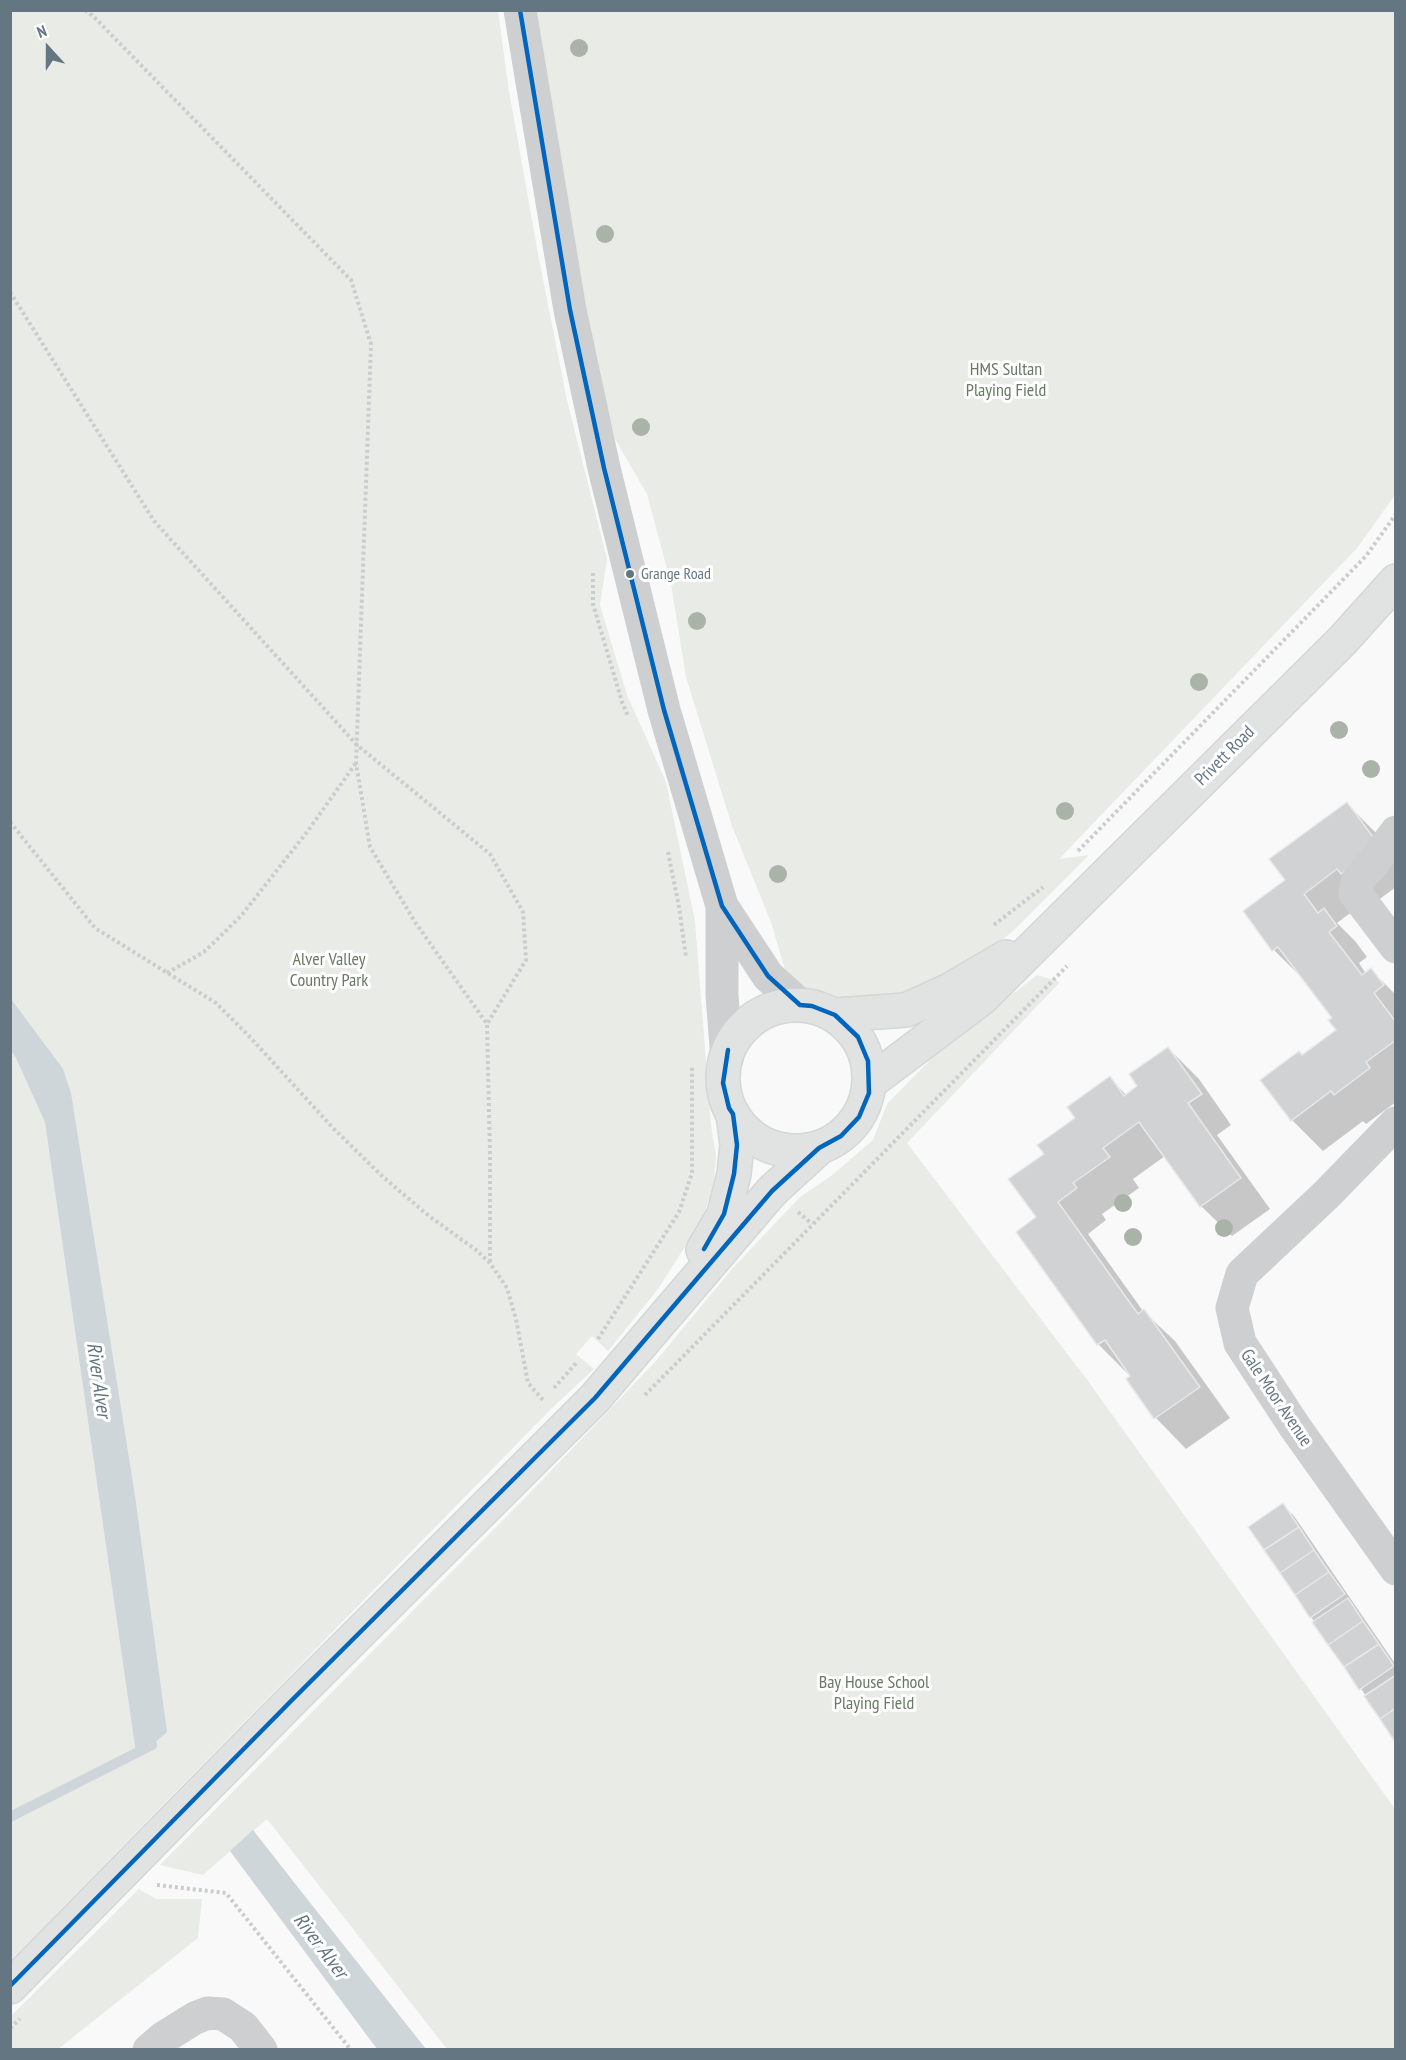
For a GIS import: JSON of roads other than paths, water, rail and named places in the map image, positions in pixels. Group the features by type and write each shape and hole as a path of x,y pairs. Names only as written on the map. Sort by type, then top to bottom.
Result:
{"main road":[{"name":"Privett Road","path":"868,1083 982,998 1342,640 1395,581"},
{"name":"Privett Road","path":"836,1015 906,1010 948,992 1052,930"},
{"path":"10,1987 292,1700 595,1398 772,1191 819,1148 841,1136 859,1117 869,1093 868,1061 858,1037 836,1015 812,1006 786,1005 763,1012 743,1028 728,1050 723,1083 729,1108 744,1129 772,1147 797,1151 819,1148"},
{"path":"650,1335 670,1306 724,1214 734,1174 737,1145 733,1113"}],"street":[{"path":"520,10 570,310 604,468 664,710 722,906 722,995 727,1059"},
{"path":"1395,832 1358,880 1355,893 1395,947"},
{"path":"722,906 768,976 800,1005"},
{"name":"Gale Moor Avenue","path":"1395,1123 1327,1194 1242,1274 1232,1308 1240,1343 1245,1352 1395,1569"},
{"path":"150,2049 195,2018 208,2013 223,2014 243,2027 261,2049"}],"water":[{"name":"River Alver","path":"11,999 63,1069 71,1093 135,1496 167,1732 152,1745 136,1753 45,1122 11,1050"},
{"name":"River Alver","path":"253,1830 426,2049 377,2049 230,1851"}],"waterway":[{"path":"10,1817 152,1745"}],"place":[{"name":"Grange Road","path":"630,574"}],"park label":[{"name":"HMS Sultan Playing Field","path":"1006,380"},
{"name":"Alver Valley Country Park","path":"329,970"},
{"name":"Bay House School Playing Field","path":"874,1693"}]}
